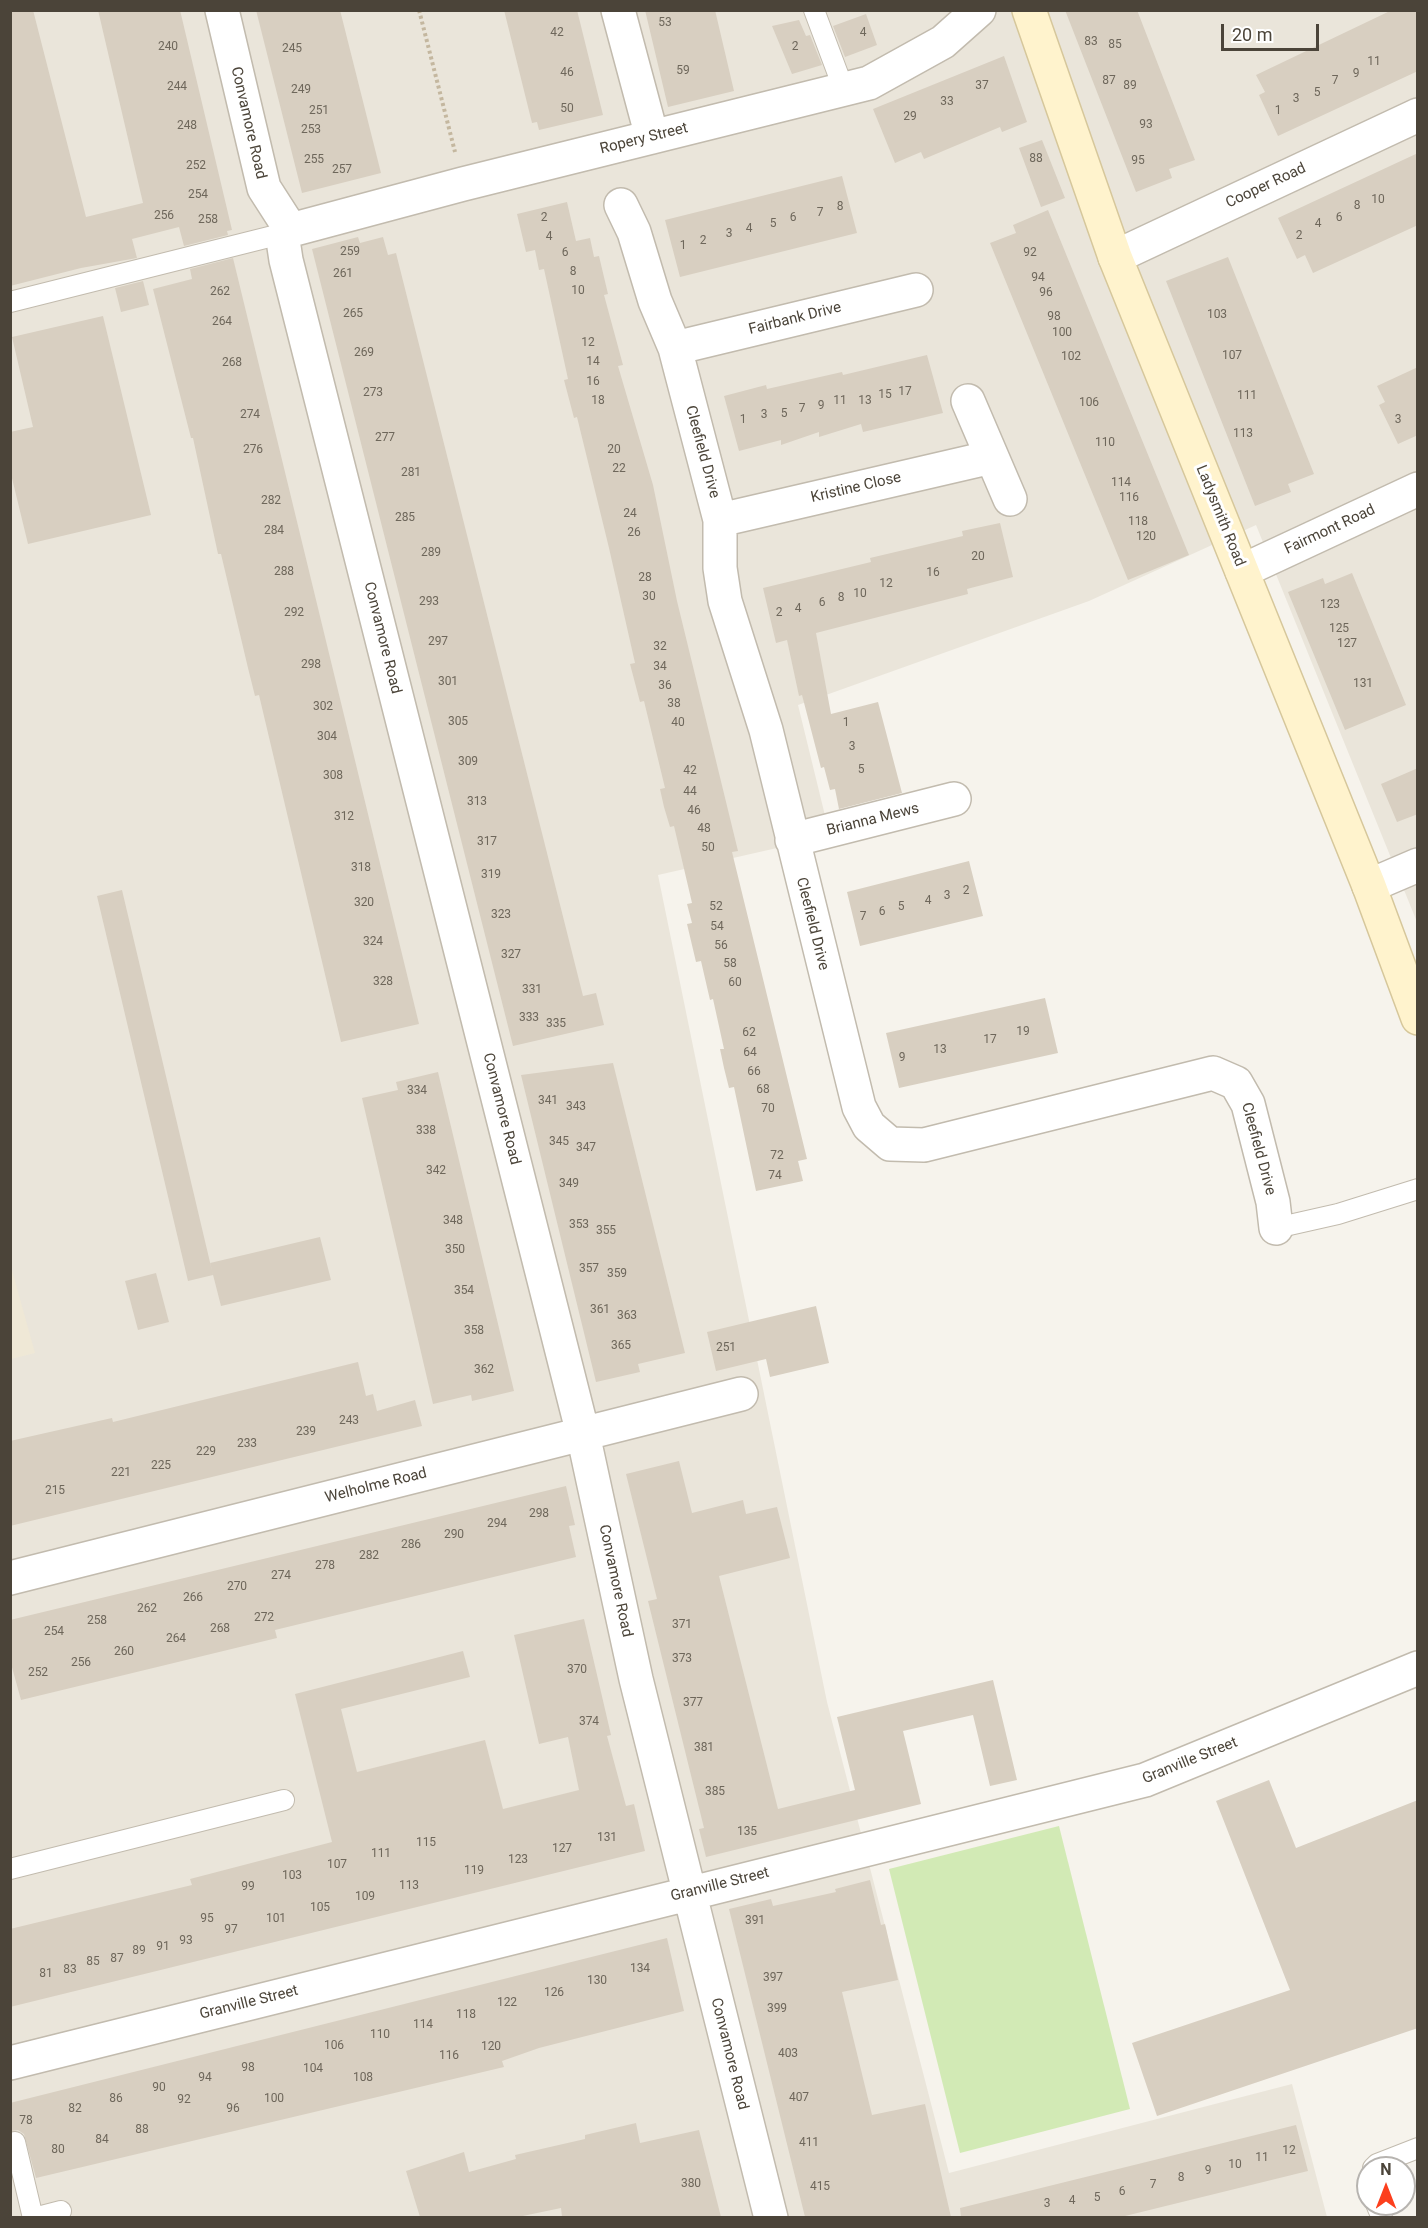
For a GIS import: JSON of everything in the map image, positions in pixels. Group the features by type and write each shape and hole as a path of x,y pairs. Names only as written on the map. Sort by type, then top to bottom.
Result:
{"street":[{"name":"Convamore Road","path":"222,10 264,188 290,231 284,240 286,260 583,1434 636,1678 771,2217"},
{"path":"618,10 652,137"},
{"name":"Ropery Street","path":"290,231 463,184 869,83 943,42 979,10"},
{"name":"Ladysmith Road","path":"1029,10 1114,257 1369,886 1418,1018"},
{"name":"Cooper Road","path":"1114,257 1418,115"},
{"name":"Cleefield Drive","path":"621,205 675,348 720,520 720,568 725,601 758,702 859,1107 869,1126 890,1144 924,1145 1213,1073 1236,1083 1248,1104 1273,1202 1276,1228"},
{"name":"Fairbank Drive","path":"675,348 916,290"},
{"path":"968,401 1010,499"},
{"name":"Kristine Close","path":"720,520 992,457"},
{"name":"Fairmont Road","path":"1242,572 1418,489"},
{"name":"Brianna Mews","path":"792,840 954,799"},
{"path":"1369,886 1418,865"},
{"name":"Welholme Road","path":"10,1578 741,1394"},
{"name":"Granville Street","path":"10,2063 1145,1780 1418,1668"}],"lane":[{"path":"814,10 844,90"},
{"path":"10,302 290,231"},
{"path":"1276,1228 1338,1214 1418,1189"},
{"path":"10,1869 284,1800"},
{"path":"15,2142 34,2217 61,2211"},
{"path":"1396,2156 1418,2148"}],"path":[{"path":"419,10 463,184"}],"shaded area":[{"path":"11,11 1417,11 1417,922 1256,525 1089,601 798,705 830,836 658,875 827,1702 949,2173 1292,2084 1327,2217 11,2218"},
{"path":"10,1263 35,1353 11,1359 10,1359"}],"green space":[{"path":"1059,1826 1130,2109 960,2153 889,1869"}],"building":[{"path":"10,10 33,10 86,217 143,203 98,10 180,10 232,230 227,231 228,235 184,246 179,227 132,239 137,258 81,268 10,286"},
{"path":"256,10 340,10 381,173 302,193"},
{"path":"504,10 577,10 603,115 539,130 537,122 532,123"},
{"path":"645,10 715,10 734,91 668,107"},
{"path":"1065,10 1137,10 1195,160 1169,169 1172,178 1136,192"},
{"path":"1392,10 1418,10 1418,71 1278,136 1259,95 1265,92 1256,75"},
{"path":"866,14 877,45 845,57 833,26"},
{"path":"799,20 806,36 810,35 822,65 792,74 772,26"},
{"path":"1004,56 1027,122 1002,132 1000,127 924,159 921,152 895,163 873,109"},
{"path":"1042,140 1065,198 1041,207 1019,148"},
{"path":"1418,153 1418,225 1313,273 1305,255 1297,259 1278,218"},
{"path":"842,176 857,233 680,277 665,220"},
{"path":"567,202 576,241 590,238 594,257 599,256 608,294 604,295 623,365 618,366 653,485 677,601 738,851 732,852 807,1159 798,1161 803,1181 756,1191 734,1087 729,1088 724,1068 720,1049 724,1049 713,999 710,1000 701,961 696,962 687,924 692,923 687,904 692,903 674,826 670,827 664,807 660,789 665,788 644,701 640,702 630,664 635,663 577,417 574,418 564,380 568,379 544,269 539,270 535,250 526,252 517,214"},
{"path":"1048,210 1189,555 1128,580 990,243 1016,233 1013,225"},
{"path":"358,237 360,243 383,237 388,255 396,253 583,996 596,993 604,1025 513,1046 312,249"},
{"path":"1228,257 1314,474 1288,484 1291,492 1255,506 1166,281"},
{"path":"233,258 419,1024 341,1042 259,695 255,696 221,554 218,554 193,438 191,438 153,289 192,279 190,269"},
{"path":"143,281 149,305 121,312 115,288"},
{"path":"103,316 151,515 28,544 10,470 10,432 33,427 12,337"},
{"path":"927,355 943,413 863,432 861,424 819,437 819,432 781,445 781,440 739,451 724,396 766,385 767,389 842,372 843,375"},
{"path":"1418,367 1418,435 1398,444 1379,405 1385,402 1377,386"},
{"path":"1000,523 1013,577 967,589 968,594 816,633 831,714 878,702 902,793 839,809 835,789 830,790 824,767 821,768 802,695 799,696 787,640 776,643 763,588 871,562 870,558 963,536 962,531"},
{"path":"1352,573 1406,705 1345,730 1288,592 1323,578 1325,584"},
{"path":"1418,768 1418,814 1397,822 1381,784"},
{"path":"969,861 983,916 860,946 847,892"},
{"path":"122,890 213,1275 188,1281 97,896"},
{"path":"1045,998 1058,1053 899,1088 886,1033"},
{"path":"613,1063 685,1353 638,1364 640,1372 596,1382 521,1075"},
{"path":"438,1072 514,1391 472,1401 471,1395 433,1404 362,1098 398,1090 396,1082"},
{"path":"320,1237 331,1280 221,1306 210,1263"},
{"path":"156,1273 169,1322 138,1330 125,1281"},
{"path":"816,1306 829,1363 770,1377 766,1359 716,1371 707,1332"},
{"path":"358,1362 366,1396 373,1394 377,1411 415,1400 422,1426 10,1526 10,1441 112,1418 113,1422"},
{"path":"679,1461 692,1513 743,1500 746,1514 777,1507 790,1558 719,1576 778,1809 855,1790 837,1717 993,1680 1017,1780 990,1786 973,1715 903,1731 921,1804 706,1857 699,1829 704,1828 648,1601 657,1599 626,1474"},
{"path":"566,1486 575,1525 569,1526 576,1557 275,1630 277,1638 21,1700 10,1660 10,1620"},
{"path":"584,1619 611,1735 607,1736 626,1806 634,1804 645,1851 10,2007 10,1929 192,1885 190,1879 332,1842 295,1694 463,1651 470,1677 341,1709 357,1772 485,1740 503,1809 579,1790 568,1737 539,1744 514,1635"},
{"path":"1269,1780 1296,1848 1418,1800 1418,2028 1157,2116 1132,2043 1290,1990 1216,1801"},
{"path":"870,1880 881,1925 885,1924 898,1980 842,1992 872,2115 925,2104 951,2217 805,2217 729,1909 771,1899 773,1906 836,1892 835,1889"},
{"path":"667,1938 684,2011 539,2048 502,2061 504,2067 36,2178 24,2134 18,2130 10,2131 10,2103"},
{"path":"636,2123 640,2143 699,2130 721,2217 562,2217 561,2208 518,2217 420,2217 406,2171 464,2152 469,2172 516,2159 515,2155 585,2139 585,2135"},
{"path":"1296,2125 1308,2171 1121,2217 961,2217 960,2208"}]}
